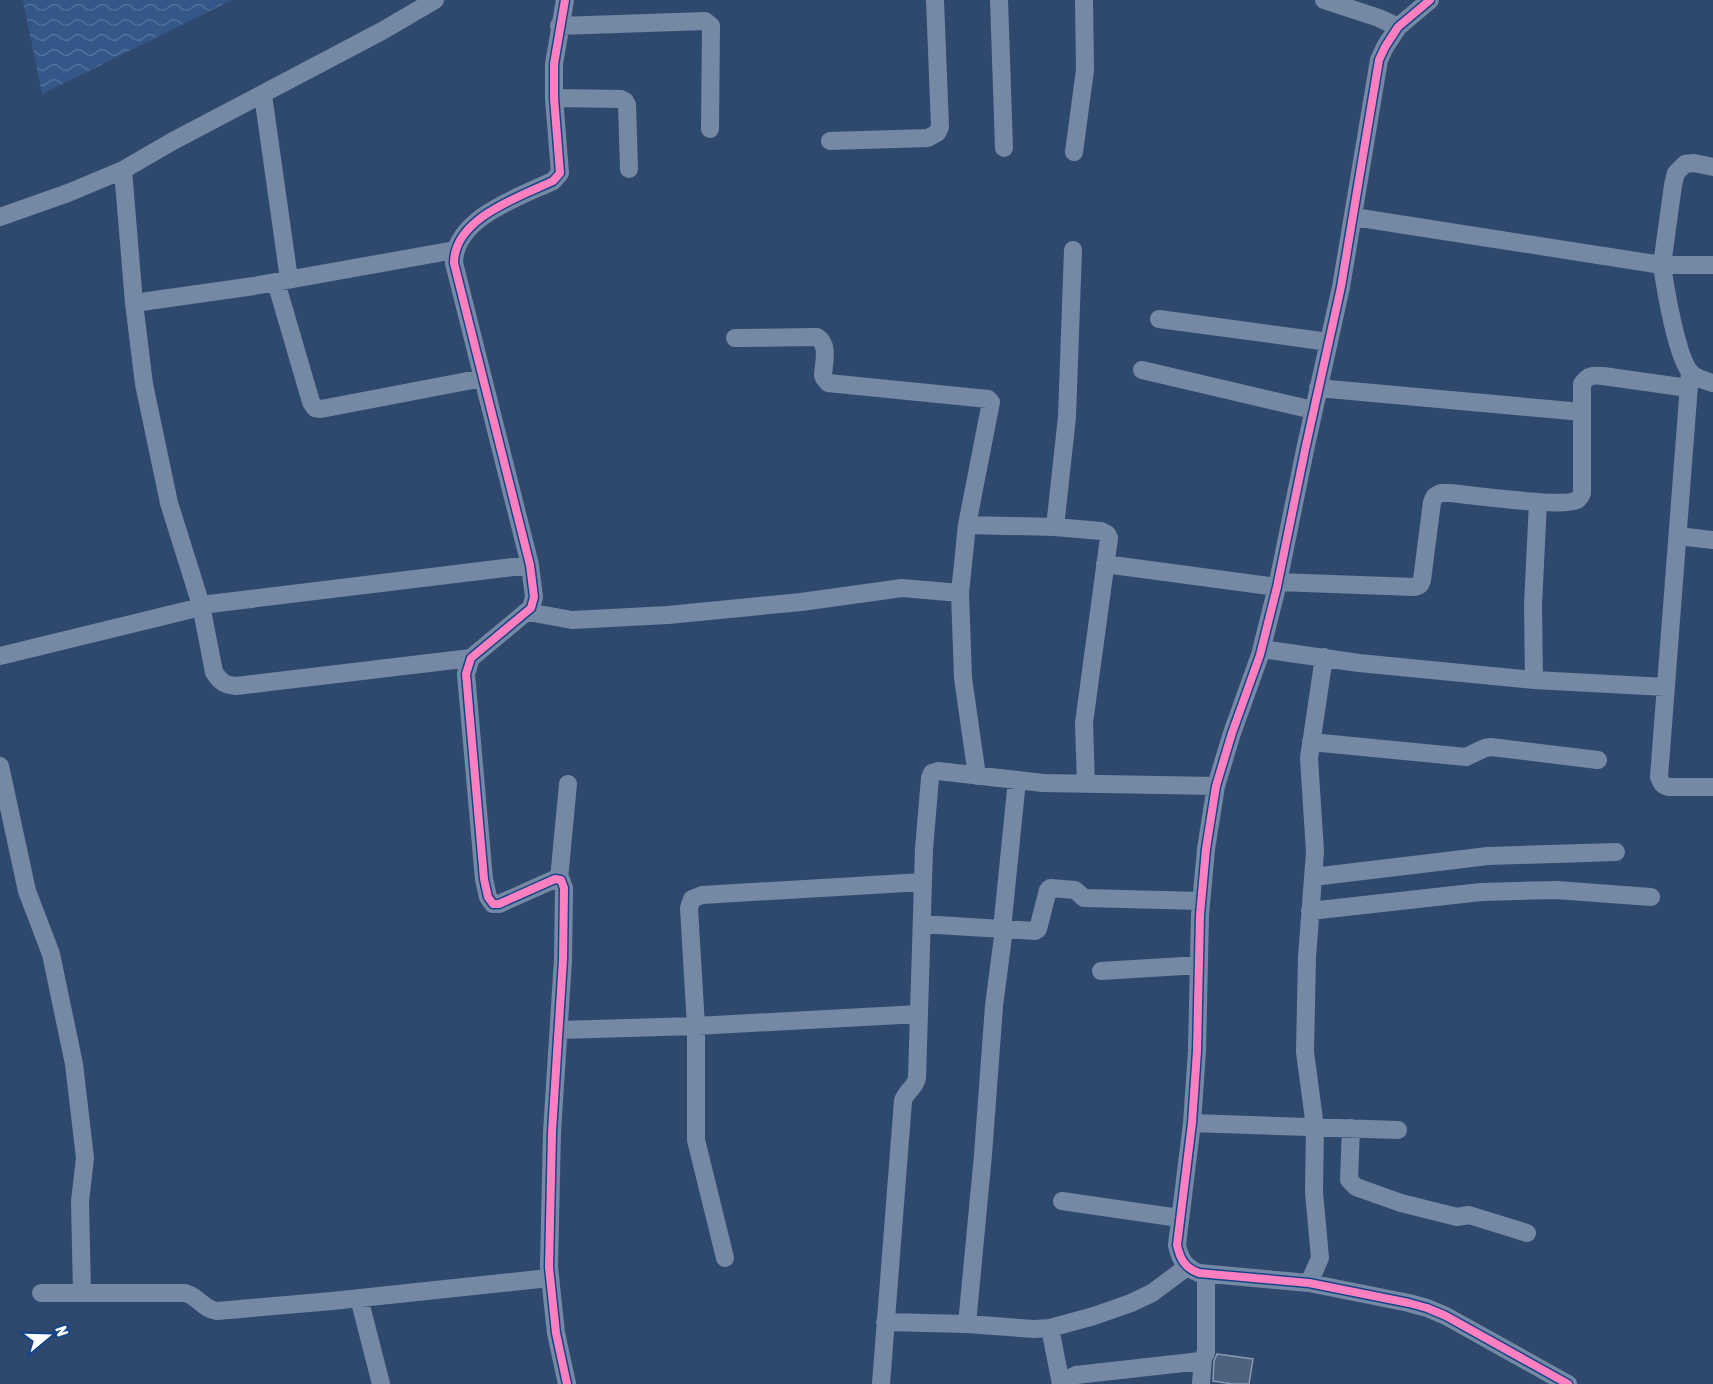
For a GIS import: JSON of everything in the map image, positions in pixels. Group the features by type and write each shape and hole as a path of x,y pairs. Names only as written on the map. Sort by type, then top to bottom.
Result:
{"street":[{"path":"0,217 68,193 123,170 173,141 382,31 435,0"},
{"path":"559,879 499,904 493,904 488,897 482,864 466,684 467,666 471,658 528,612 534,597 530,564 454,263 455,249 459,241 481,216 553,181 559,175 561,168 554,98 554,64 565,0"},
{"path":"830,141 928,138 937,133 939,89 934,0"},
{"path":"999,0 1004,148"},
{"path":"1074,152 1085,70 1084,0"},
{"path":"1324,0 1379,18 1398,27"},
{"path":"1430,0 1398,27 1379,60 1341,287 1277,584 1262,649 1216,786 1201,901 1197,1051 1192,1123 1177,1245 1180,1257 1187,1267 1199,1273 1308,1283 1427,1308 1446,1316 1568,1384"},
{"path":"559,26 705,21 709,23 711,26 710,129"},
{"path":"263,95 283,280 310,402 315,408 321,409 483,378"},
{"path":"554,98 621,99 625,101 629,169"},
{"path":"1713,167 1685,164 1676,173 1662,265 1669,309 1689,380 1659,777 1661,782 1669,787 1713,787"},
{"path":"123,170 134,303 144,384 170,502 201,606 214,672 218,680 226,685 236,686 471,658"},
{"path":"1354,217 1662,265 1713,265"},
{"path":"134,303 283,280 455,249"},
{"path":"1055,527 1066,417 1073,250"},
{"path":"1159,319 1329,342"},
{"path":"735,338 817,337 825,346 824,375 828,382 988,399 991,405 967,525 960,593 963,678 977,776"},
{"path":"1142,370 1314,410"},
{"path":"1105,564 1277,584 1414,587 1420,585 1422,580 1432,502 1435,496 1450,493 1538,502 1577,500 1582,493 1582,384 1585,380 1593,375 1703,380 1713,383"},
{"path":"1318,388 1582,412"},
{"path":"1534,680 1533,605 1538,502"},
{"path":"967,525 1055,527 1101,531 1107,534 1109,542 1084,723 1086,784"},
{"path":"1678,536 1713,540"},
{"path":"0,656 201,606 530,564"},
{"path":"528,612 572,620 668,615 801,602 902,588 960,593"},
{"path":"1262,649 1359,663 1534,680 1666,687"},
{"path":"1308,1283 1320,1258 1314,1192 1315,1127 1305,1052 1307,957 1315,852 1309,758 1324,657"},
{"path":"1311,742 1466,757 1491,747 1598,760"},
{"path":"0,766 27,891 51,954 74,1064 85,1158 80,1201 82,1293"},
{"path":"881,1384 903,1101 917,1078 923,882 932,773 938,771 1043,783 1216,786"},
{"path":"967,1324 994,1006 1017,780"},
{"path":"567,1384 556,1333 549,1278 552,1132 563,960 564,888 559,879 568,784"},
{"path":"1313,877 1488,856 1616,852"},
{"path":"725,1258 696,1140 696,1026 689,908 692,899 702,895 923,882"},
{"path":"922,924 1037,930 1050,888 1076,890 1084,898 1201,901"},
{"path":"1310,911 1492,891 1556,890 1651,897"},
{"path":"1101,971 1199,965"},
{"path":"559,1030 696,1026 919,1014"},
{"path":"1192,1123 1398,1130"},
{"path":"1351,1128 1349,1180 1356,1187 1401,1203 1457,1217 1470,1215 1527,1233"},
{"path":"1062,1201 1179,1218"},
{"path":"885,1322 1050,1328 1131,1303 1152,1293 1187,1267"},
{"path":"1201,1384 1203,1359 1206,1353 1206,1274"},
{"path":"41,1293 185,1293 191,1294 210,1310 217,1311 549,1278"},
{"path":"359,1298 381,1384"},
{"path":"1050,1328 1062,1384 1076,1375 1198,1363 1203,1359"}],"water":[{"path":"23,0 232,0 42,94"}],"building":[{"path":"1217,1354 1253,1359 1249,1384 1213,1381 1214,1361"}],"cycle path":[{"path":"565,0 554,64 554,98 560,173 553,181 507,202 476,221 465,233 457,247 454,263 530,565 534,597 531,608 471,658 466,674 484,879 488,897 493,904 499,904 555,879 561,880 564,888 563,960 552,1132 549,1267 556,1333 567,1384"},
{"path":"1430,0 1398,27 1379,60 1341,287 1277,587 1260,655 1216,786 1206,849 1200,915 1197,1051 1192,1123 1177,1245 1184,1262 1199,1273 1309,1283 1427,1308 1446,1316 1568,1384"}]}
